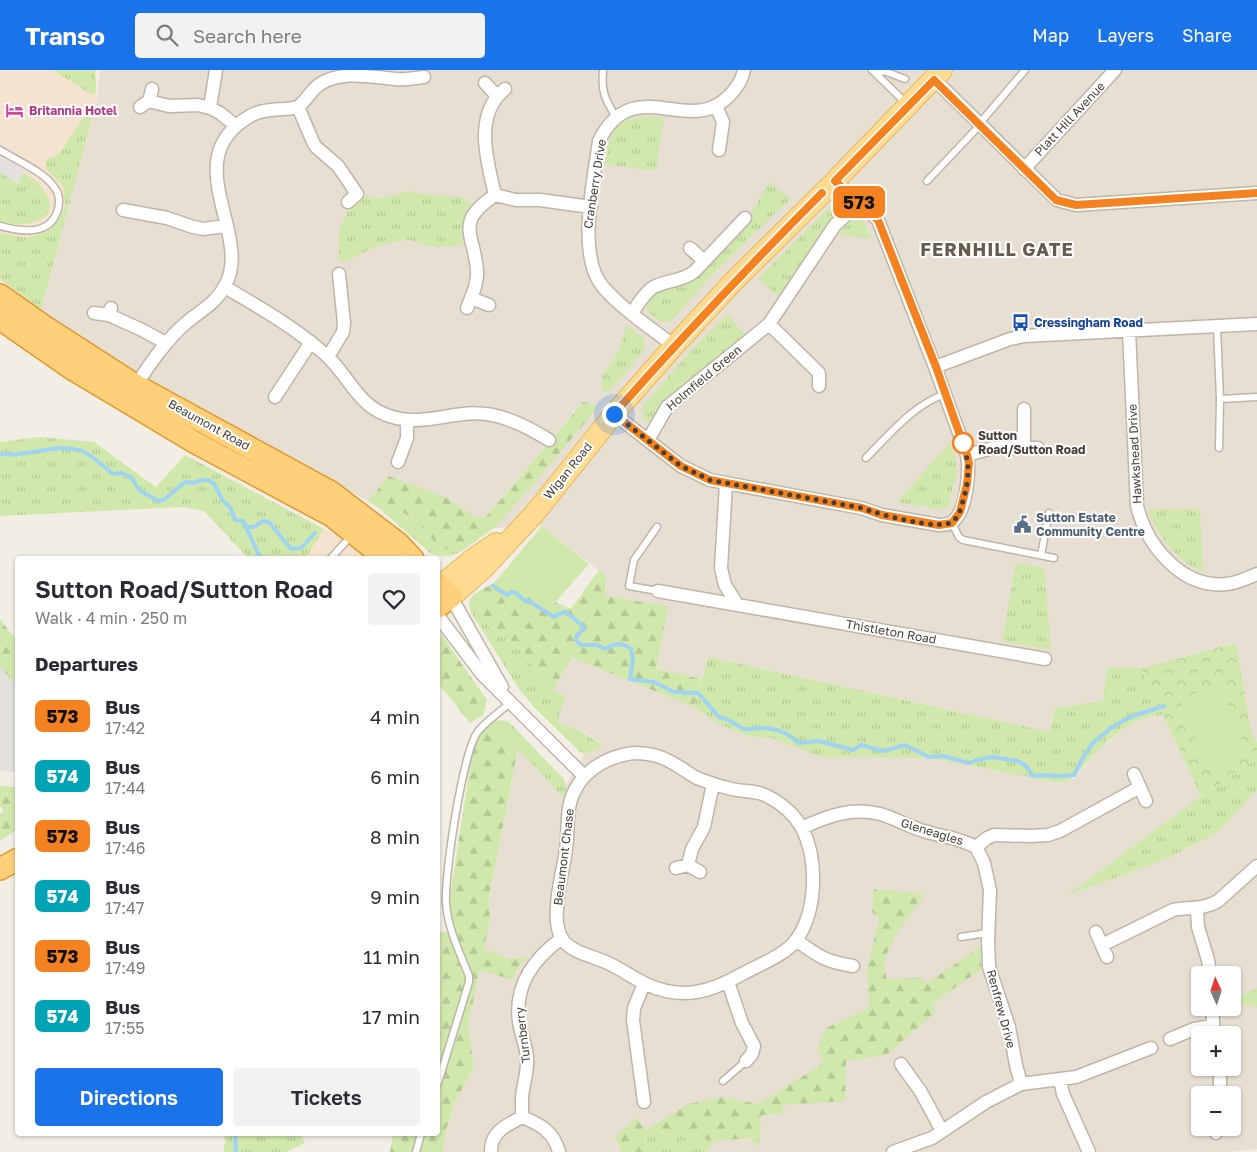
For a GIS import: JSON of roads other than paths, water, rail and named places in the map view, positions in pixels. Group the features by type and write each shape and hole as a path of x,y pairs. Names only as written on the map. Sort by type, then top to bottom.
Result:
{"highway":[{"name":"Beaumont Road","path":"0,295 44,326 194,442 332,516 398,543 411,556"},
{"name":"Beaumont Road","path":"0,319 72,369 135,397 330,492 384,556"},
{"path":"0,869 15,861"}],"main road":[{"name":"Wigan Road","path":"441,592 474,558 524,524 614,414 674,346 747,268 938,75"}],"street":[{"path":"210,108 216,70"},
{"name":"Platt Hill Avenue","path":"1024,169 1115,70"},
{"path":"135,397 166,344 188,322 207,309 225,287 231,275 232,255 218,194 217,166 221,150 236,126 251,115 266,110 298,107 320,83 332,77 344,74 359,74 405,84 424,77"},
{"path":"938,75 980,124 1056,200 1076,205 1257,193"},
{"name":"Cranberry Drive","path":"674,346 603,287 594,269 587,235 599,141 606,128 616,117 630,109 641,106 691,112 703,110 716,106 727,98 746,77"},
{"path":"485,83 501,92 492,103 488,114 485,140 494,195"},
{"path":"147,99 169,106 198,105 210,108 220,113 236,126"},
{"path":"716,106 728,132 719,150"},
{"path":"298,107 316,148 338,166 357,194 348,202"},
{"path":"614,414 689,471 710,480 862,508 906,520 939,525 952,523 960,512 967,484 969,470 967,455 936,367 878,220 835,181"},
{"path":"494,195 516,200 540,200 591,208"},
{"path":"489,305 469,303 476,285 477,271 469,234 475,212 494,195"},
{"name":"Holmfield Green","path":"648,440 667,407 769,324 835,225 860,202"},
{"path":"123,210 140,208 192,227 203,229 226,226"},
{"path":"632,313 653,287 689,276 745,218"},
{"path":"690,248 704,261"},
{"path":"328,357 343,332 347,296 339,274"},
{"path":"225,287 281,319 311,342 328,357 368,405 384,414 415,421 465,413 485,414 520,423 549,440"},
{"path":"94,313 110,311 166,344"},
{"path":"769,324 819,374 819,386"},
{"path":"936,367 1010,339 1024,336 1257,324"},
{"name":"Hawkshead Drive","path":"1129,332 1137,506 1144,529 1165,558 1194,578 1210,584 1229,584 1257,574"},
{"path":"276,397 292,383 311,342"},
{"path":"1024,408 1024,448"},
{"path":"398,462 410,449 407,420"},
{"path":"967,455 986,449 1038,448"},
{"path":"726,484 721,568 724,585 737,604"},
{"name":"Thistleton Road","path":"658,591 1045,659"},
{"path":"441,592 511,702"},
{"path":"440,619 482,674 584,776"},
{"name":"Beaumont Chase","path":"650,753 664,758 699,779 714,784 733,790 751,790 766,795 789,812 802,828 811,855 812,904 806,922 796,940 784,951 728,982 709,990 678,994 644,984 609,963 574,949 562,938 557,921 557,907 566,847 568,812 574,791 584,776 617,755 650,753"},
{"path":"1134,774 1146,801"},
{"path":"700,872 682,866 704,827 714,784"},
{"name":"Gleneagles","path":"802,828 831,815 862,811 881,814 926,832 952,837 976,847 994,835 1040,836 1060,831 1140,787"},
{"name":"Renfrew Drive","path":"976,847 989,878 989,967 1009,1027 1021,1084"},
{"path":"1102,945 1172,910 1197,909 1211,905 1257,866"},
{"path":"1197,909 1198,927 1209,966"},
{"path":"1096,932 1107,957"},
{"name":"Turnberry","path":"522,1116 522,1096 528,1061 519,1020 518,1005 521,989 525,977 553,945 562,938"},
{"path":"796,940 828,967 853,966"},
{"path":"728,982 742,1023 756,1039 752,1054 746,1061"},
{"path":"644,984 634,1008 633,1020 647,1083 644,1102"},
{"path":"1170,1039 1191,1030"},
{"path":"893,1152 930,1139 986,1102 1021,1084 1060,1080 1120,1068 1151,1048"},
{"path":"901,1064 908,1084 942,1131"},
{"path":"1060,1080 1063,1094 1089,1152"},
{"path":"491,1152 493,1140 498,1132 522,1116 538,1123 550,1132 559,1152"}],"lane":[{"path":"927,181 980,124 1026,70"},
{"path":"603,71 603,93 616,117"},
{"path":"874,72 884,71 905,79"},
{"path":"874,72 908,105"},
{"path":"0,150 47,179 59,196 59,205 53,221 46,227 29,231 0,226"},
{"path":"1217,326 1220,399 1219,448"},
{"path":"866,458 908,416 937,397 945,394"},
{"path":"1220,399 1257,397"},
{"path":"1038,448 1049,451 1066,451"},
{"path":"1041,555 1049,513"},
{"path":"952,523 959,537 963,540 1054,558"},
{"path":"333,556 360,526"},
{"path":"657,527 634,560 629,586 658,591"},
{"path":"440,1076 469,982 469,976 453,934 446,903 456,816 470,748 478,730 511,702"},
{"path":"961,937 988,933"},
{"path":"723,1081 746,1061"},
{"path":"416,1152 420,1136"}],"waterway":[{"path":"0,454 10,455 62,448 82,451 94,458 113,474 121,473 131,477 140,491 159,501 165,499 185,482 194,483 208,480 214,484 223,501 230,507 235,520 243,521 260,556"},
{"path":"246,527 254,527 263,521 269,522 291,549 301,548 315,533"},
{"path":"493,586 507,595 511,592 516,593 525,601 529,601 554,617 566,612 584,627 577,635 576,640 581,645 597,645 605,649 618,644 625,645 631,649 633,658 630,679 654,682 674,692 698,693 719,717 729,720 744,729 766,728 776,730 790,736 799,743 819,741 853,750 861,745 883,751 905,745 929,757 943,756 969,763 993,757 1018,761 1026,766 1033,776 1074,775 1092,744 1112,727 1130,717 1164,706"},
{"path":"235,1136 236,1152"}],"place":[{"name":"Britannia Hotel","path":"15,111"},
{"name":"Cressingham Road","path":"1020,323"},
{"name":"Sutton Road/Sutton Road","path":"963,443"},
{"name":"Sutton Estate Community Centre","path":"1022,525"}],"district":[{"name":"FERNHILL GATE","path":"997,250"}]}
